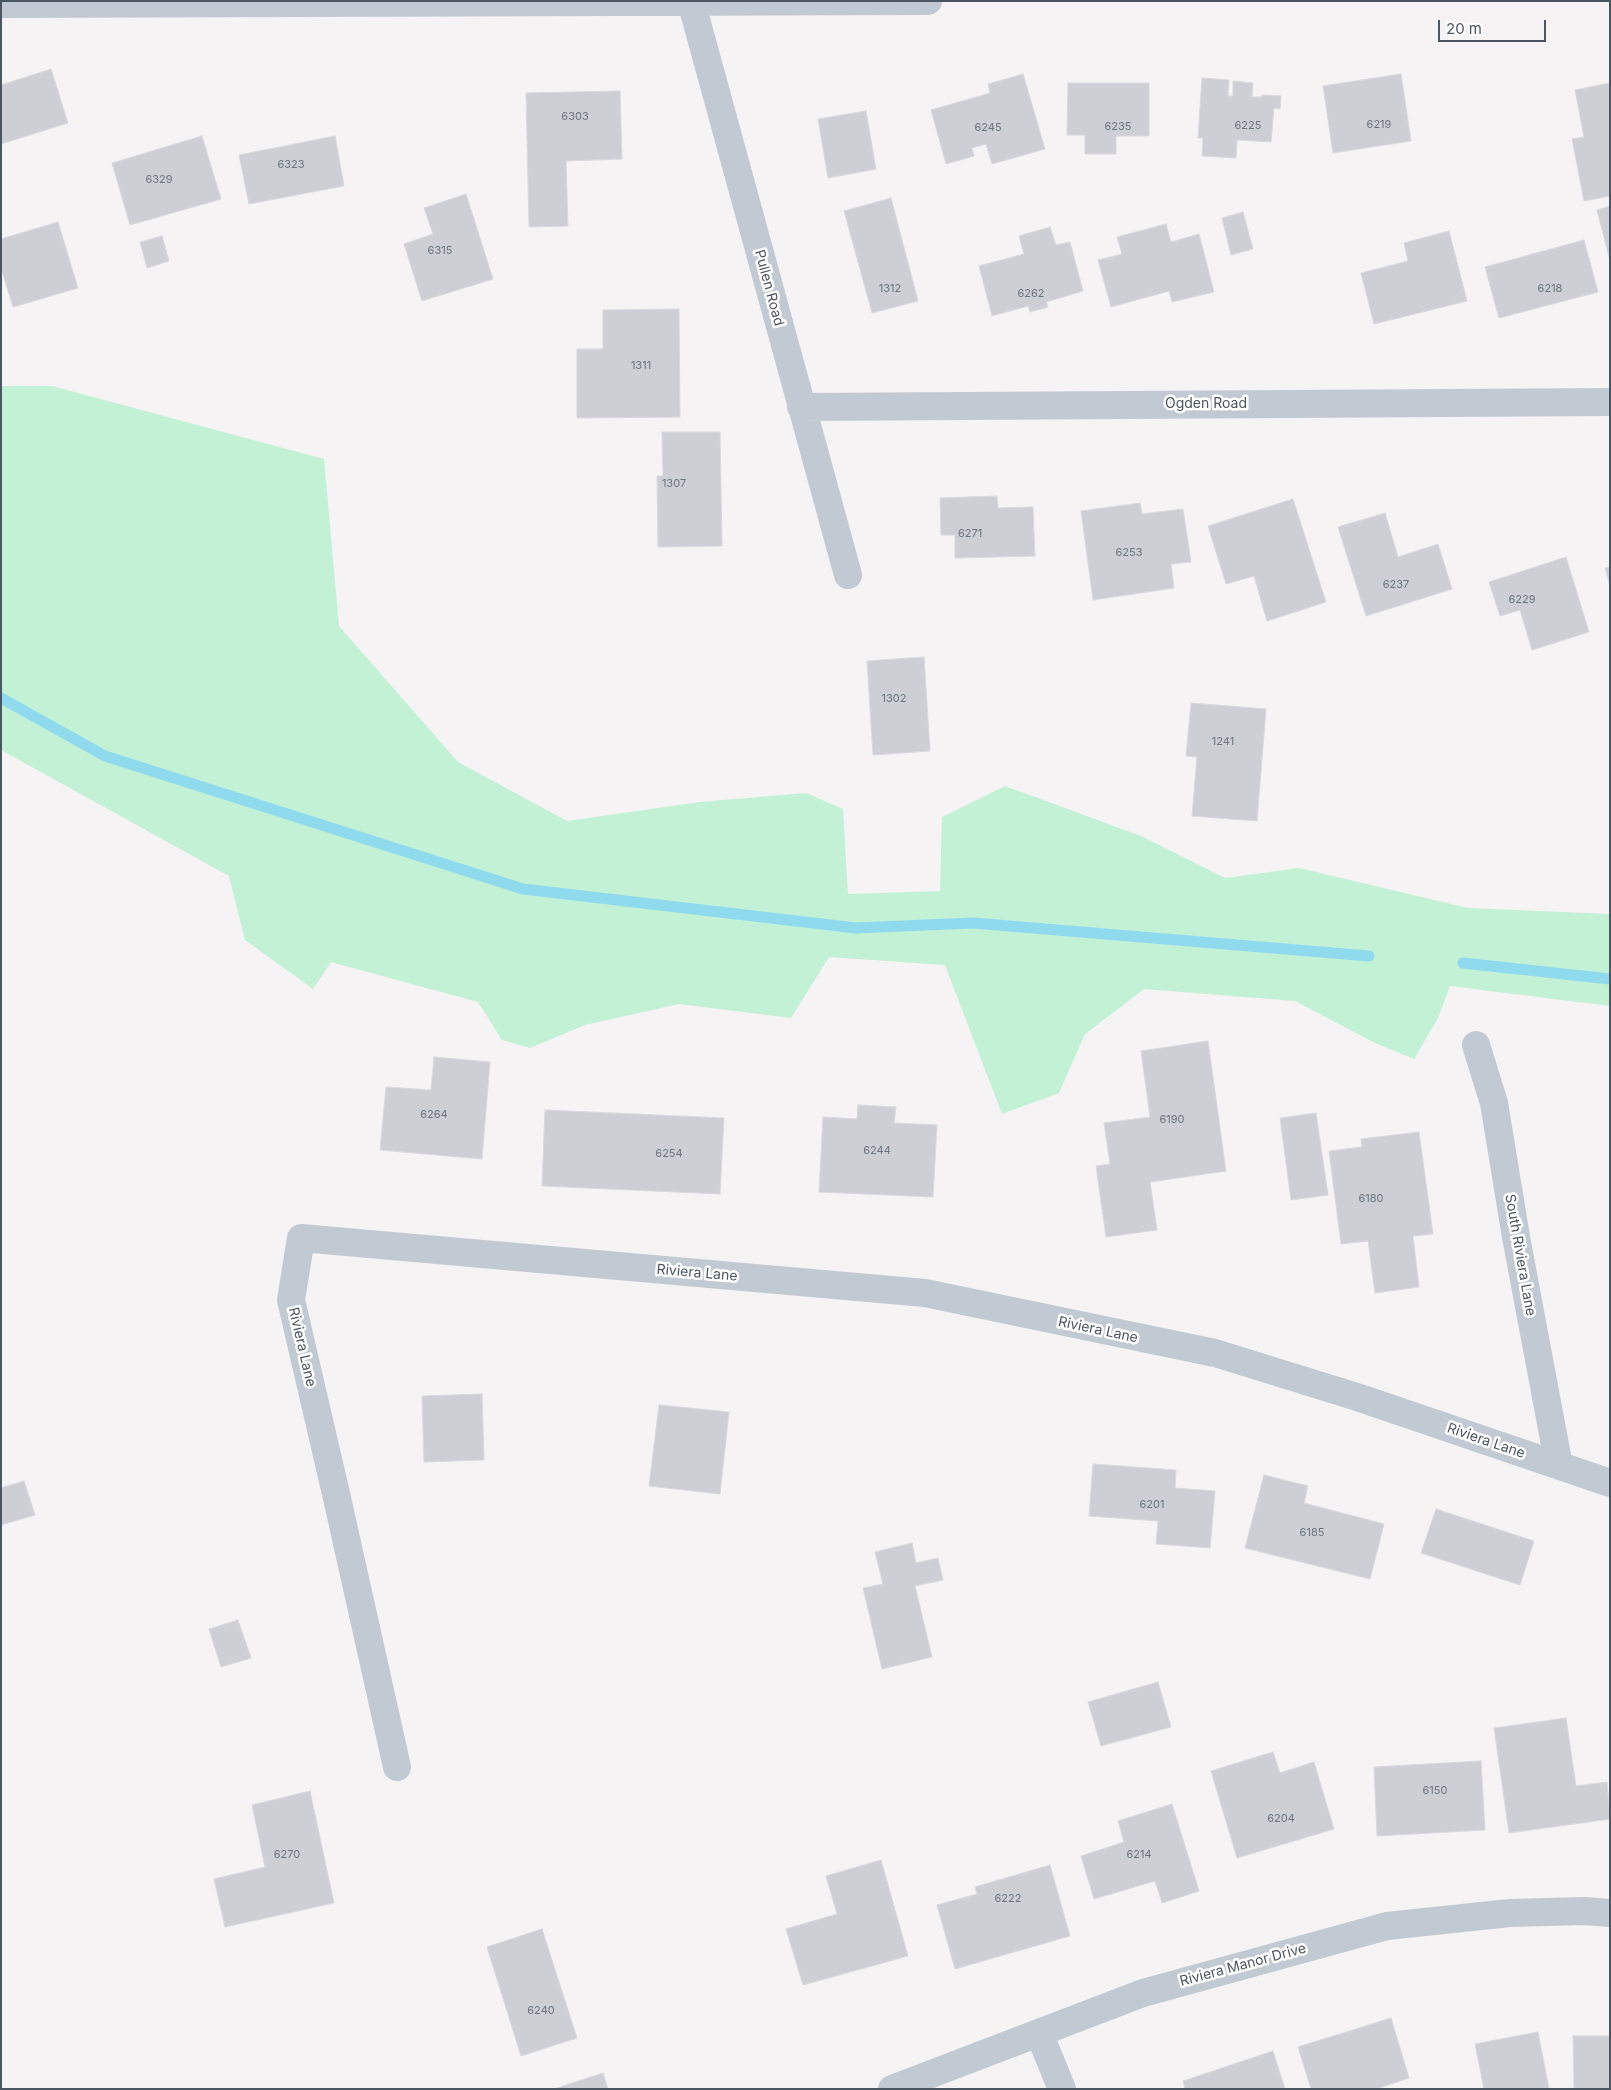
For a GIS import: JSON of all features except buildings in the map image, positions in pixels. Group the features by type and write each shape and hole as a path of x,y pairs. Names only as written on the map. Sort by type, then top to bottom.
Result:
{"street":[{"path":"1,4 928,1"},
{"name":"Pullen Road","path":"691,2 848,575"},
{"name":"Ogden Road","path":"802,407 1610,402"},
{"name":"South Riviera Lane","path":"1476,1045 1494,1103 1516,1237 1559,1466"},
{"name":"Riviera Lane","path":"397,1767 291,1300 301,1238 926,1293 1215,1353 1357,1397 1610,1483"},
{"name":"Riviera Manor Drive","path":"892,2089 1143,1992 1387,1926 1510,1913 1584,1911 1610,1914"},
{"path":"1039,2033 1062,2089"}],"green space":[{"path":"1,386 52,386 324,459 339,626 458,762 567,821 700,802 806,793 843,809 848,894 940,891 942,817 1005,786 1141,836 1225,878 1299,868 1468,908 1610,914 1610,1006 1450,986 1438,1018 1414,1059 1375,1043 1295,1001 1144,989 1085,1034 1059,1093 1002,1114 945,965 829,957 791,1018 679,1004 585,1025 530,1048 502,1040 478,1002 331,962 313,989 245,940 229,876 1,750"}],"waterway":[{"path":"1,698 105,756 523,889 856,928 973,923 1369,956"},
{"path":"1463,963 1610,979"}]}
